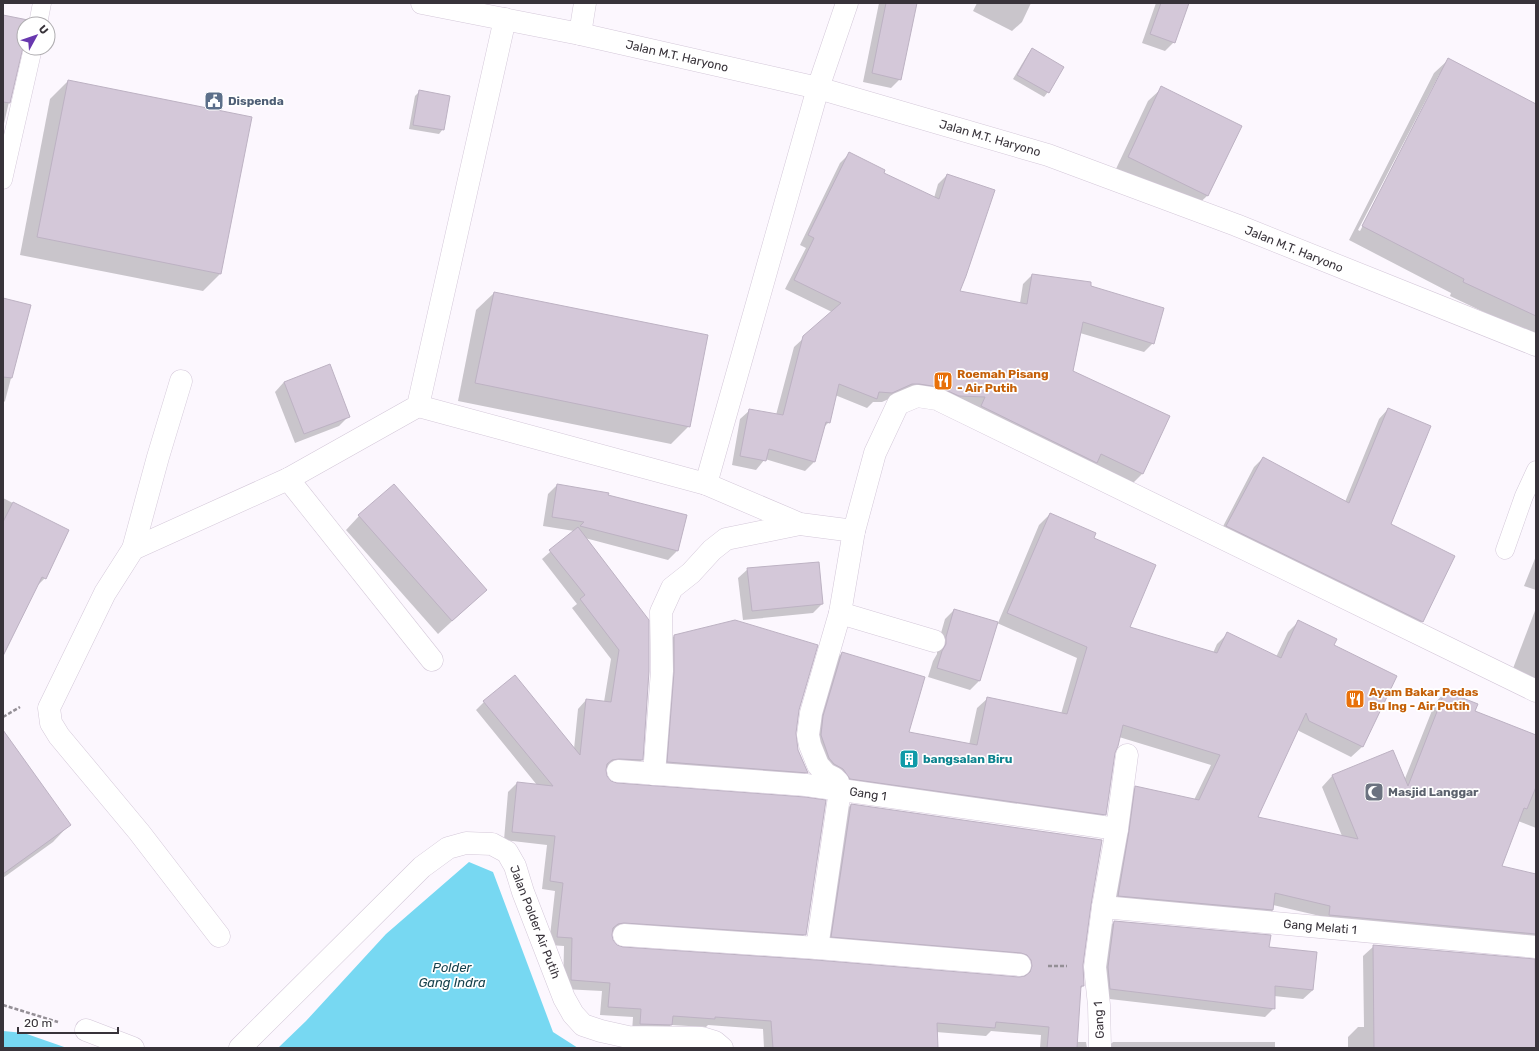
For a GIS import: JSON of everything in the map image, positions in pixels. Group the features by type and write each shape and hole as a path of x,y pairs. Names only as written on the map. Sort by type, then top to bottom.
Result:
{"street":[{"name":"Jalan M.T. Haryono","path":"422,3 580,34 818,88 1048,155 1236,225 1536,345"},
{"path":"580,34 585,3"},
{"path":"706,484 818,88 847,3"},
{"path":"418,406 505,19"},
{"path":"181,381 158,457 133,549 105,593 48,708 51,723 59,736 139,832 219,936"},
{"path":"817,948 840,790 838,782 826,774 818,765 810,745 808,735 811,713 840,613 854,531 875,453 898,404 917,396 937,399 1536,691"},
{"path":"133,549 288,479 418,406 706,484 800,524 854,531"},
{"path":"288,479 432,660"},
{"path":"654,774 662,671 661,612 672,588 691,573 712,550 726,539 800,524"},
{"path":"840,613 934,641"},
{"name":"Gang 1","path":"1100,1048 1099,1005 1095,967 1127,755"},
{"name":"Gang 1","path":"618,771 806,785 1117,829"},
{"name":"Jalan Polder Air Putih","path":"240,1048 422,867 448,848 466,843 492,844 507,852 515,866 523,892 564,998 573,1014 583,1025 628,1037 702,1038 715,1042 722,1048"},
{"name":"Gang Melati 1","path":"1103,907 1536,947"},
{"path":"624,935 817,948 1020,965"},
{"path":"86,1030 133,1048"}],"lane":[{"path":"40,16 42,3"},
{"path":"3,180 31,56"},
{"path":"1505,550 1524,496 1536,470"}],"path":[{"path":"1020,965 1095,967"},
{"path":"3,1005 86,1030"}],"water":[{"name":"Polder Gang Indra","path":"469,862 493,872 553,1032 578,1048 278,1048 306,1021 386,934"},
{"path":"3,1031 24,1033 67,1048 3,1048"}],"building":[{"path":"886,3 917,3 901,80 872,73"},
{"path":"1161,3 1189,3 1175,43 1150,34"},
{"path":"3,15 16,18 16,56 21,56 10,103 3,102"},
{"path":"1032,48 1064,67 1049,93 1017,75"},
{"path":"1448,58 1536,104 1536,316 1463,282 1464,279 1362,226"},
{"path":"68,80 252,117 221,274 37,237"},
{"path":"1161,86 1242,126 1208,196 1128,157"},
{"path":"419,90 450,96 444,130 413,125"},
{"path":"849,152 885,170 884,173 939,199 947,174 995,190 960,291 1027,304 1032,274 1091,282 1091,286 1164,308 1154,344 1083,322 1073,371 1170,416 1143,474 1101,454 1097,463 981,406 985,397 959,396 939,387 919,384 912,384 892,393 879,392 877,399 839,384 830,423 826,422 815,462 769,449 766,461 740,456 749,409 783,415 803,336 841,303 794,280 814,238 808,235"},
{"path":"494,292 708,335 690,427 475,383"},
{"path":"3,298 31,305 12,378 3,377"},
{"path":"330,364 350,417 304,434 284,382"},
{"path":"1388,408 1431,426 1391,524 1455,556 1423,622 1226,526 1263,457 1349,503"},
{"path":"394,484 487,590 452,621 358,515"},
{"path":"557,484 609,493 608,495 687,515 678,551 580,526 584,522 552,517"},
{"path":"13,502 69,530 46,579 42,577 3,656 3,522"},
{"path":"1050,513 1096,533 1094,538 1156,565 1130,627 1217,653 1227,632 1281,658 1298,620 1337,639 1334,645 1397,676 1363,747 1309,721 1306,713 1258,817 1358,839 1332,775 1393,750 1408,786 1445,691 1478,704 1475,711 1536,735 1536,787 1527,809 1524,808 1502,866 1536,874 1536,934 1329,915 1330,906 1275,893 1273,910 1118,896 1135,786 1199,800 1220,755 1123,725 1115,753 1106,815 850,779 843,769 834,764 829,758 821,735 823,716 842,652 925,677 909,732 977,745 987,697 1067,714 1087,647 1007,613"},
{"path":"578,527 649,620 649,671 643,760 612,760 607,764 606,770 607,776 611,781 617,783 805,797 826,800 806,935 624,923 618,924 613,928 613,940 617,945 623,947 816,960 1019,977 1025,976 1030,972 1032,966 1031,960 1027,955 1021,953 831,937 851,804 1102,840 1083,965 1084,986 1081,986 1077,1048 1047,1048 1049,1027 996,1022 995,1028 937,1023 938,1048 773,1048 771,1021 673,1016 672,1025 640,1024 641,1009 608,1007 610,983 571,980 572,938 557,937 563,883 550,881 555,836 512,832 517,782 553,786 483,701 515,675 580,755 586,699 611,702 619,650 580,599 585,595 549,550"},
{"path":"819,562 823,604 752,611 747,568"},
{"path":"954,609 998,622 980,681 937,668 942,651 946,644 946,637"},
{"path":"735,620 818,645 799,710 796,733 798,750 808,773 667,762 674,672 674,635"},
{"path":"3,730 71,825 3,874"},
{"path":"1114,921 1271,935 1269,947 1317,952 1313,990 1275,986 1275,1009 1110,989 1108,967"},
{"path":"1373,945 1535,959 1536,1048 1374,1048"}],"place":[{"name":"Dispenda","path":"214,101"},
{"name":"Roemah Pisang - Air Putih","path":"943,381"},
{"name":"Ayam Bakar Pedas Bu Ing - Air Putih","path":"1355,699"},
{"name":"bangsalan Biru","path":"909,759"},
{"name":"Masjid Langgar","path":"1374,792"}]}
